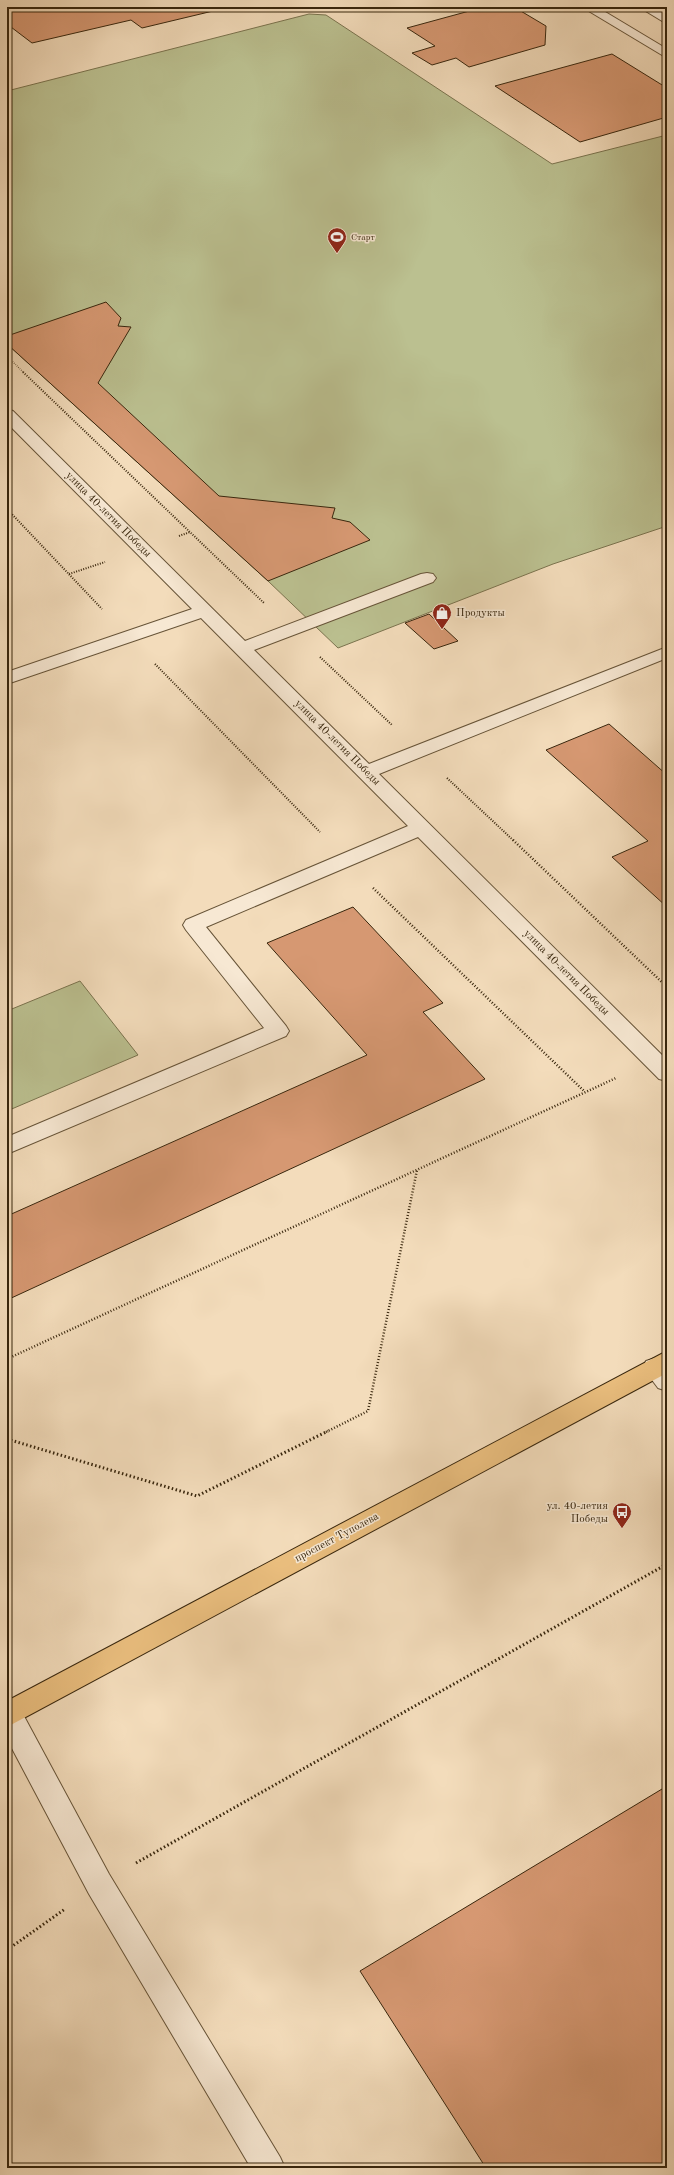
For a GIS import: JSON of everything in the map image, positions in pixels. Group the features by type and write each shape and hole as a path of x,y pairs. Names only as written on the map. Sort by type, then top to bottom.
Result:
{"main road":[{"name":"проспект Туполева","path":"7,1715 663,1370"}],"street":[{"path":"588,7 667,54"},
{"path":"649,9 667,8"},
{"path":"649,9 667,20"},
{"name":"улица 40-летия Победы","path":"7,414 667,1073"},
{"path":"242,648 427,578"},
{"path":"7,678 204,611"},
{"path":"365,772 417,750 667,652"},
{"path":"7,1146 278,1031 193,925 422,828"},
{"path":"7,1715 99,1884 269,2168"}],"path":[{"path":"7,356 417,750 667,987"},
{"path":"7,508 129,637 326,838 345,861 584,1091 7,1359"},
{"path":"7,1439 197,1496 368,1411 417,1169"},
{"path":"7,1950 99,1884 667,1564"}],"green space":[{"name":"Старт","path":"309,14 326,15 552,164 667,135 667,526 553,564 338,648 268,581 7,344 7,91"},
{"path":"80,981 138,1055 7,1111 7,1011"}],"building":[{"path":"7,7 209,7 213,11 142,28 131,20 32,43 7,24"},
{"path":"484,7 514,7 546,26 545,45 469,67 456,58 432,65 412,53 435,46 407,28"},
{"path":"612,54 667,88 667,117 580,142 495,86"},
{"path":"106,302 121,318 118,326 131,327 98,383 219,496 335,508 332,518 350,522 370,540 268,581 7,344 7,336"},
{"path":"429,614 458,641 434,649 405,623"},
{"path":"609,724 667,775 667,907 612,857 648,841 546,750"},
{"path":"353,907 443,1003 423,1012 485,1079 7,1300 7,1216 367,1055 267,943"},
{"path":"667,1786 667,2168 486,2168 360,1971"}],"place":[{"name":"Старт","path":"337,254"},
{"name":"Продукты","path":"442,630"},
{"name":"ул. 40-летия Победы","path":"622,1529"}]}
